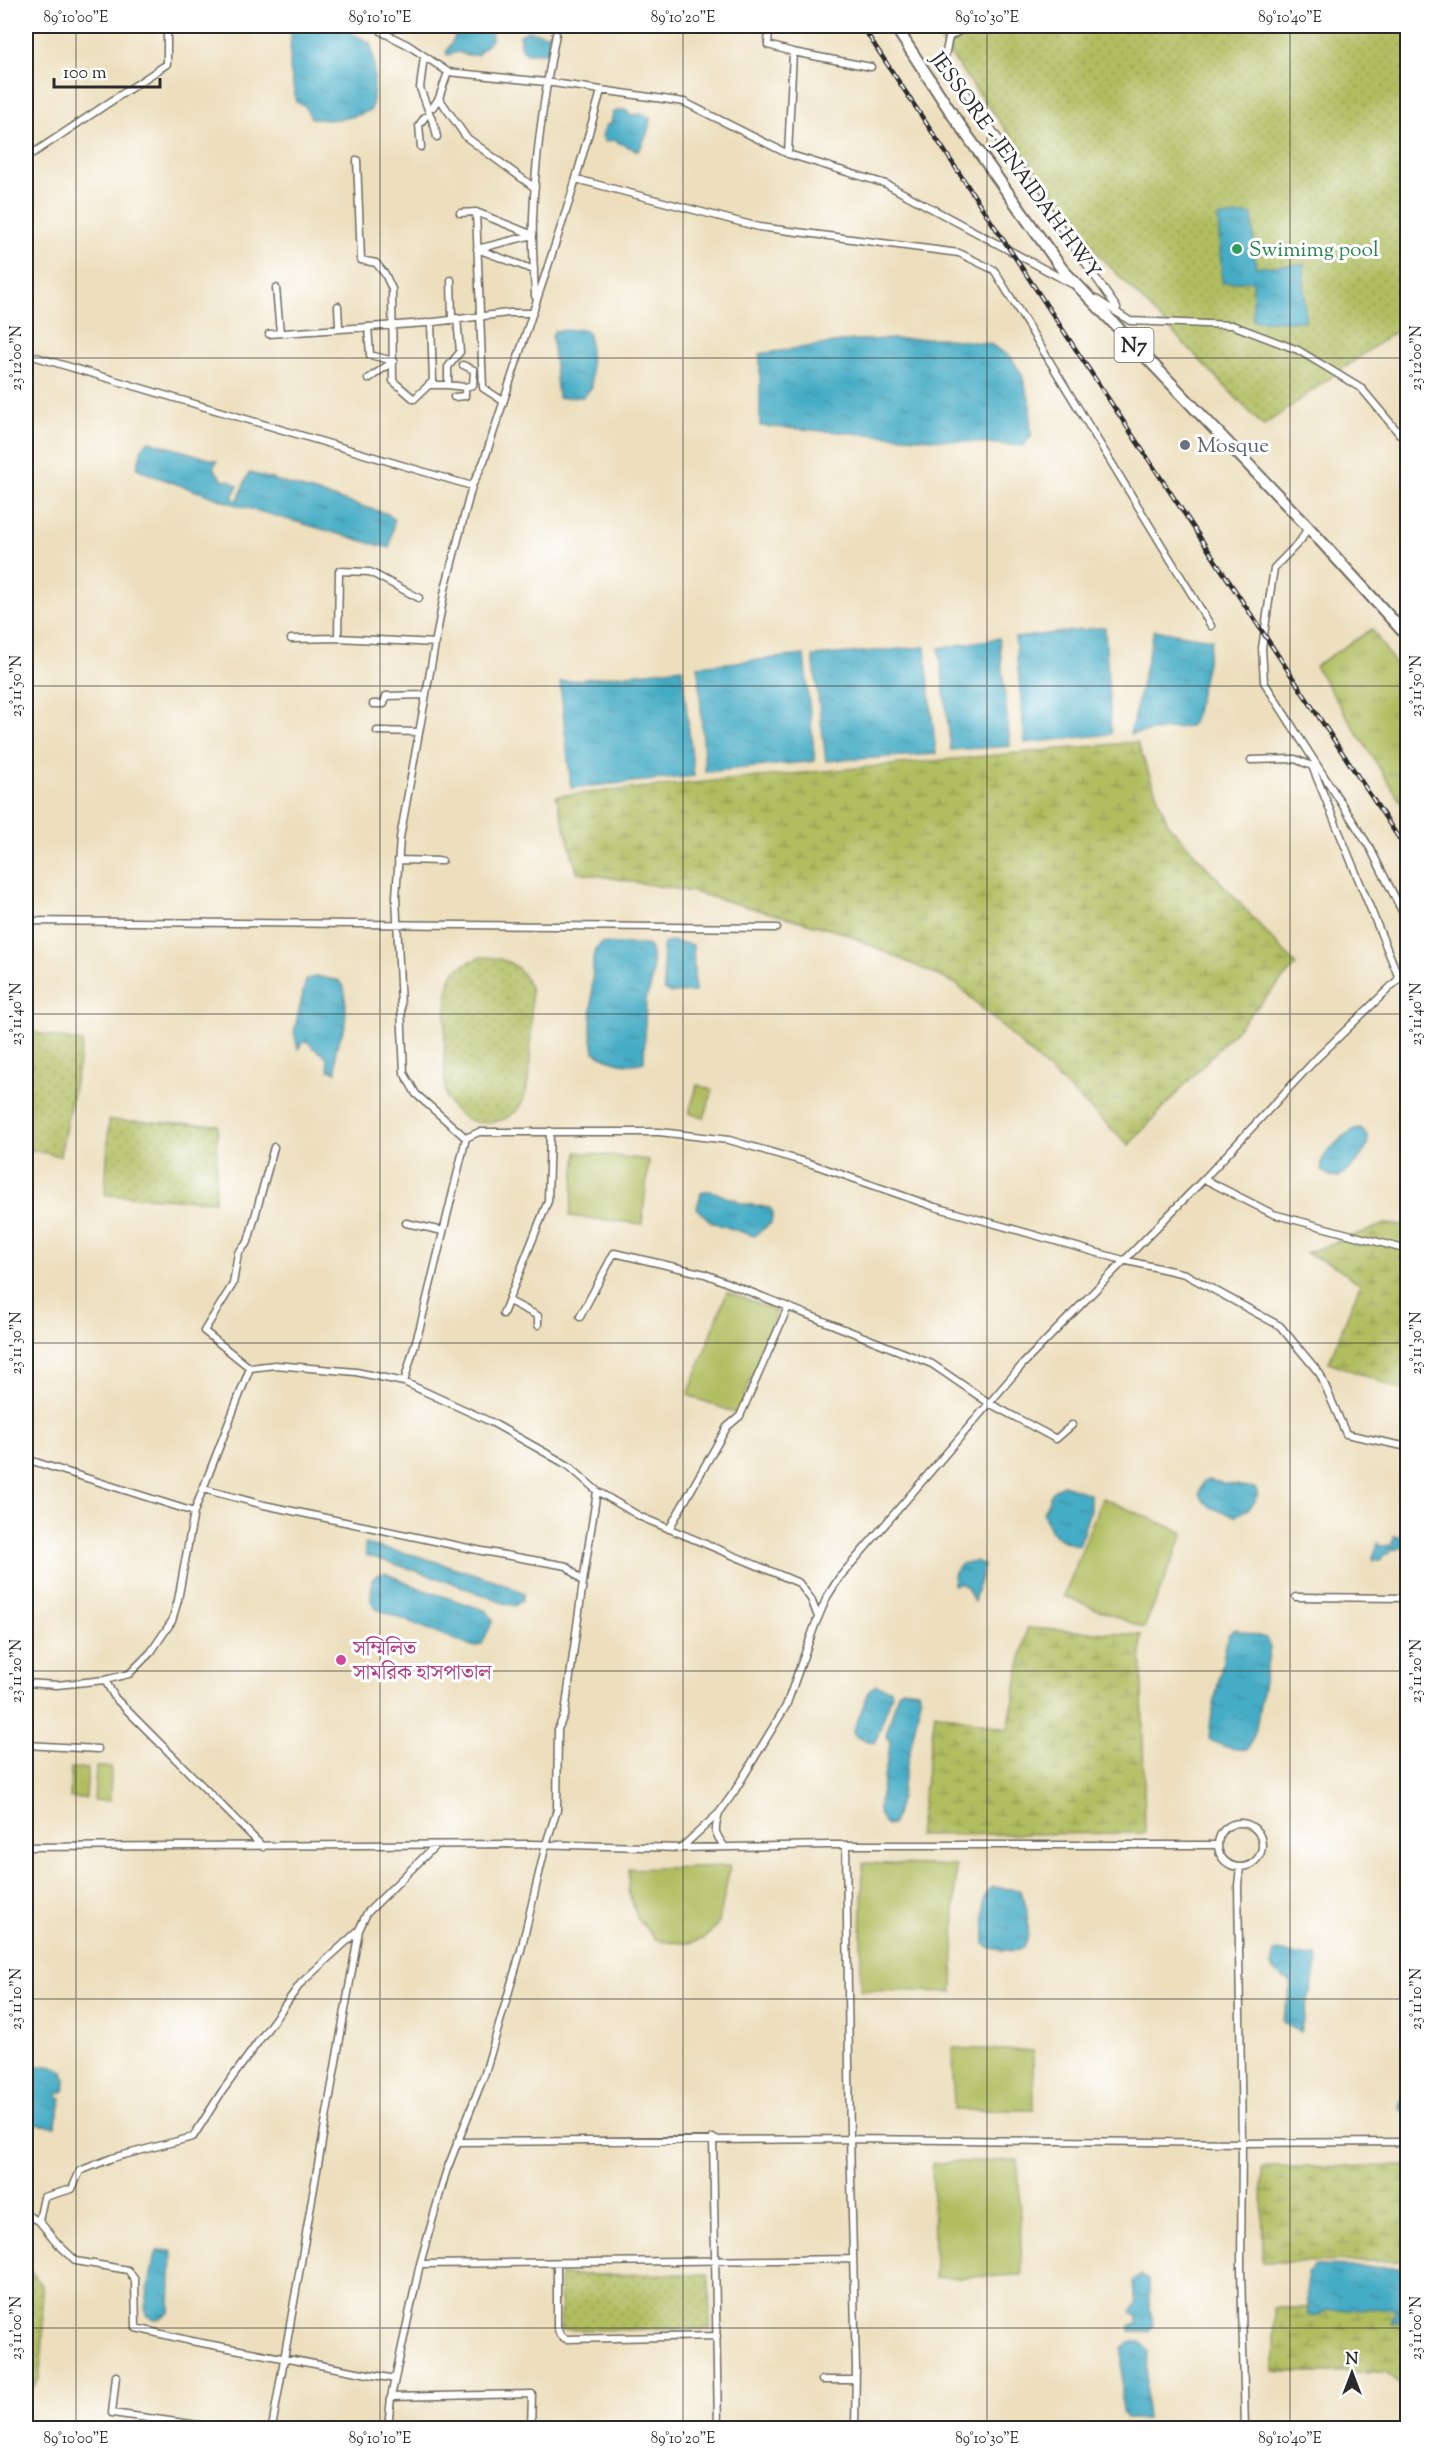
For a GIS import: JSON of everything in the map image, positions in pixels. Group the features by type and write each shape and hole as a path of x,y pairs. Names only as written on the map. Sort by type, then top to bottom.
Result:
{"highway":[{"name":"JESSORE - JENAIDAH HWY","path":"895,26 954,117 1062,269 1308,527 1407,637"}],"street":[{"path":"26,158 167,64 168,26"},
{"path":"379,26 382,32 448,72 546,82 684,102 788,154 886,184 1078,287 1130,321 1232,325 1298,350 1362,388 1407,444"},
{"path":"769,26 768,45 871,67"},
{"path":"901,36 921,26"},
{"path":"968,26 949,37 944,61 1118,308"},
{"path":"535,300 533,235 535,188 546,82 556,34"},
{"path":"788,154 793,52"},
{"path":"424,56 420,88 435,128 436,137"},
{"path":"433,106 439,98 448,72"},
{"path":"466,1138 416,1094 404,1073 396,897 400,838 445,589 472,486 484,460 576,179 601,91"},
{"path":"439,98 466,137 535,188"},
{"path":"422,147 419,125 425,117"},
{"path":"357,160 361,260 376,263 393,289 393,381 414,399 431,386 433,381 431,322"},
{"path":"576,179 759,227 959,253 994,270 1211,626"},
{"path":"460,213 476,212 533,235"},
{"path":"476,212 483,388 503,401"},
{"path":"477,249 533,235"},
{"path":"477,249 534,270"},
{"path":"448,385 448,367 460,352 451,280"},
{"path":"276,288 280,333"},
{"path":"339,306 339,327"},
{"path":"269,334 531,313"},
{"path":"368,327 370,355 394,361"},
{"path":"26,354 472,486"},
{"path":"368,379 394,361"},
{"path":"431,386 465,387 473,385 474,370 463,365"},
{"path":"454,397 465,396 465,387"},
{"path":"1308,527 1302,540 1274,568 1262,648 1264,682 1370,848 1407,923"},
{"path":"338,638 339,571 370,572 419,598"},
{"path":"291,639 338,638 436,643"},
{"path":"373,704 384,704 386,696 426,695"},
{"path":"377,731 418,732"},
{"path":"1251,760 1295,759 1312,766 1399,978"},
{"path":"398,860 442,861"},
{"path":"26,921 777,928"},
{"path":"681,1848 719,1813 786,1706 818,1617 838,1578 1023,1364 1204,1179 1316,1059 1407,970"},
{"path":"466,1138 479,1132 550,1131 658,1132 729,1140 812,1164 935,1207 1123,1260 1185,1274 1280,1326 1320,1374 1346,1434 1407,1447"},
{"path":"503,1314 548,1201 550,1131"},
{"path":"404,1382 466,1138"},
{"path":"274,1147 248,1242 238,1253 233,1284 204,1331 250,1368 275,1365 356,1372 404,1382 500,1426 569,1466 597,1491 641,1518 799,1582 811,1599 818,1617"},
{"path":"1204,1179 1273,1214 1407,1250"},
{"path":"406,1223 443,1231"},
{"path":"580,1317 614,1253 705,1274 932,1364 989,1403 1056,1439 1072,1425"},
{"path":"508,1301 538,1316 538,1325"},
{"path":"669,1529 727,1427 740,1416 788,1307"},
{"path":"26,1683 57,1685 105,1680 129,1674 151,1652 172,1621 194,1512 250,1368"},
{"path":"26,1459 194,1512"},
{"path":"203,1490 482,1551 567,1566 583,1582"},
{"path":"388,2428 391,2397 420,2264 446,2172 485,2073 521,1950 546,1844 557,1810 558,1729 565,1713 597,1491"},
{"path":"1296,1597 1407,1598"},
{"path":"105,1680 115,1698 263,1847"},
{"path":"26,1745 98,1749"},
{"path":"719,1813 714,1828 716,1836 725,1847"},
{"path":"1241,1823 1256,1830 1261,1837 1261,1854 1248,1866 1240,1867 1224,1860 1218,1845 1220,1836 1232,1824 1241,1823"},
{"path":"26,1847 546,1844 681,1848 846,1845 1218,1845"},
{"path":"846,1845 855,2428"},
{"path":"272,2428 359,1930 368,1913 436,1846"},
{"path":"1240,1867 1238,1885 1245,2428"},
{"path":"39,2221 44,2197 72,2189 80,2170 112,2158 193,2136 221,2092 302,1983 359,1930"},
{"path":"458,2142 712,2138 1242,2143 1407,2142"},
{"path":"712,2138 718,2428"},
{"path":"26,2215 39,2221 76,2261 128,2270 135,2280 136,2328 395,2379"},
{"path":"420,2264 853,2259"},
{"path":"557,2263 557,2327 560,2335 566,2339 717,2336"},
{"path":"116,2376 112,2413 192,2426 220,2428"},
{"path":"822,2380 855,2380"},
{"path":"391,2397 532,2394 531,2428"}],"green space":[{"path":"946,26 1407,26 1407,332 1393,333 1263,426 1097,253 934,33"},
{"path":"1372,629 1407,682 1407,812 1315,666"},
{"path":"1137,742 1168,824 1296,965 1129,1145 956,984 844,933 693,892 577,872 556,796"},
{"path":"481,957 490,957 512,964 523,974 531,990 530,1064 526,1092 515,1112 506,1118 483,1123 462,1116 447,1099 444,1059 451,977 460,967"},
{"path":"26,1031 83,1042 60,1156 26,1149"},
{"path":"697,1085 713,1090 704,1118 689,1113"},
{"path":"109,1120 218,1125 215,1201 105,1195"},
{"path":"577,1152 649,1160 642,1224 570,1216"},
{"path":"1385,1224 1407,1226 1407,1392 1329,1362 1360,1284 1331,1264 1306,1253"},
{"path":"727,1292 777,1311 738,1414 688,1395"},
{"path":"1102,1498 1184,1533 1144,1628 1064,1596"},
{"path":"1027,1628 1141,1635 1145,1833 918,1835 935,1713 1008,1729"},
{"path":"96,1767 111,1767 110,1801 94,1800"},
{"path":"71,1768 88,1769 86,1798 70,1798"},
{"path":"863,1863 956,1866 953,1992 860,1990"},
{"path":"730,1866 719,1922 703,1939 689,1943 655,1939 638,1919 628,1891 629,1869"},
{"path":"952,2048 1033,2051 1034,2110 954,2110"},
{"path":"1018,2160 1022,2275 935,2278 932,2163"},
{"path":"1407,2166 1407,2261 1263,2262 1262,2167"},
{"path":"26,2269 33,2273 42,2285 43,2343 39,2380 26,2394"},
{"path":"709,2274 710,2329 561,2330 560,2275"},
{"path":"1407,2307 1407,2392 1386,2372 1274,2372 1274,2308"}],"water":[{"path":"291,26 338,26 370,43 374,76 371,110 341,119 311,118 305,106 296,102 290,69"},
{"path":"458,26 474,29 475,26 491,26 492,39 477,55 458,52 447,55 446,52"},
{"path":"528,31 549,35 549,53 527,53 520,47 520,35"},
{"path":"627,111 630,115 644,114 650,118 646,135 638,151 613,140 605,142 602,136 606,125 611,124 613,112"},
{"path":"1252,214 1256,267 1304,264 1305,321 1253,321 1253,281 1222,283 1218,217"},
{"path":"584,329 589,334 592,387 583,397 558,398 552,337 554,331"},
{"path":"941,338 990,344 1011,357 1022,375 1030,402 1031,436 1023,446 760,426 760,354 853,340"},
{"path":"149,441 217,461 213,468 224,481 229,480 238,486 233,499 238,500 248,474 251,473 388,514 394,520 390,546 389,548 381,546 230,503 149,474 137,468 142,448"},
{"path":"1105,627 1111,734 1025,743 1015,638"},
{"path":"1154,630 1212,639 1195,717 1190,726 1130,734"},
{"path":"999,638 1010,746 951,750 939,648"},
{"path":"925,647 936,754 826,761 813,656"},
{"path":"804,655 815,761 705,772 698,666"},
{"path":"682,668 694,776 571,788 560,682"},
{"path":"670,941 693,945 695,992 669,993 664,990 663,947"},
{"path":"602,943 650,947 652,972 651,986 646,997 644,1062 618,1063 594,1052 591,1032 593,958 595,950"},
{"path":"316,976 340,981 344,987 345,1026 336,1048 336,1072 329,1070 326,1056 313,1048 306,1040 298,1049 294,1032 306,980"},
{"path":"1360,1128 1368,1140 1363,1154 1351,1168 1339,1177 1332,1177 1322,1171 1322,1161 1328,1152 1345,1136"},
{"path":"706,1191 736,1199 740,1203 770,1208 773,1213 771,1223 754,1236 711,1222 697,1208 701,1193"},
{"path":"1206,1480 1255,1488 1258,1494 1249,1508 1235,1516 1214,1509 1202,1499 1199,1494"},
{"path":"1063,1485 1090,1494 1090,1510 1079,1546 1059,1539 1048,1526 1043,1511 1051,1494"},
{"path":"1394,1536 1403,1537 1406,1545 1392,1549 1389,1554 1384,1554 1381,1561 1376,1559 1374,1561 1373,1557 1378,1543 1380,1546 1393,1545"},
{"path":"365,1544 418,1556 497,1581 524,1593 522,1600 515,1606 506,1604 453,1583 366,1555"},
{"path":"976,1561 984,1565 974,1602 966,1586 959,1583 953,1585 954,1574 958,1567"},
{"path":"385,1573 424,1590 487,1611 493,1620 482,1644 474,1647 376,1609 371,1601 372,1580 377,1575"},
{"path":"1235,1629 1266,1638 1270,1648 1255,1733 1248,1749 1233,1749 1209,1739 1228,1635"},
{"path":"876,1685 890,1689 892,1694 875,1743 856,1737 853,1732 870,1689"},
{"path":"902,1689 918,1691 921,1698 897,1812 893,1824 886,1826 878,1811 890,1742 886,1736 898,1693"},
{"path":"992,1887 1019,1890 1025,1902 1028,1920 1027,1938 1025,1945 1019,1950 995,1949 985,1943 984,1901 987,1891"},
{"path":"1274,1952 1309,1957 1316,1955 1318,1962 1300,2032 1284,2023 1283,2020 1291,1986 1290,1981 1273,1972 1271,1965"},
{"path":"34,2066 55,2067 63,2072 65,2077 64,2092 59,2092 58,2097 62,2098 55,2126 29,2122 26,2076"},
{"path":"1407,2080 1407,2112 1404,2113 1399,2107"},
{"path":"158,2250 172,2251 170,2311 162,2318 156,2319 146,2315 145,2307 154,2258"},
{"path":"1315,2266 1407,2268 1407,2311 1399,2311 1401,2321 1391,2323 1395,2309 1391,2308 1328,2310 1319,2315 1308,2316 1307,2273"},
{"path":"1141,2275 1149,2279 1149,2303 1153,2325 1149,2331 1130,2331 1130,2326 1137,2323 1137,2316 1131,2313 1137,2302 1133,2281"},
{"path":"1130,2342 1140,2342 1148,2350 1146,2419 1126,2419 1122,2412 1122,2348"}],"railway":[{"path":"862,26 1408,852"}],"place":[{"name":"Swimimg pool","path":"1237,249"},
{"name":"Mosque","path":"1185,445"},
{"name":"সম্মিলিত সামরিক হাসপাতাল","path":"341,1660"}]}
